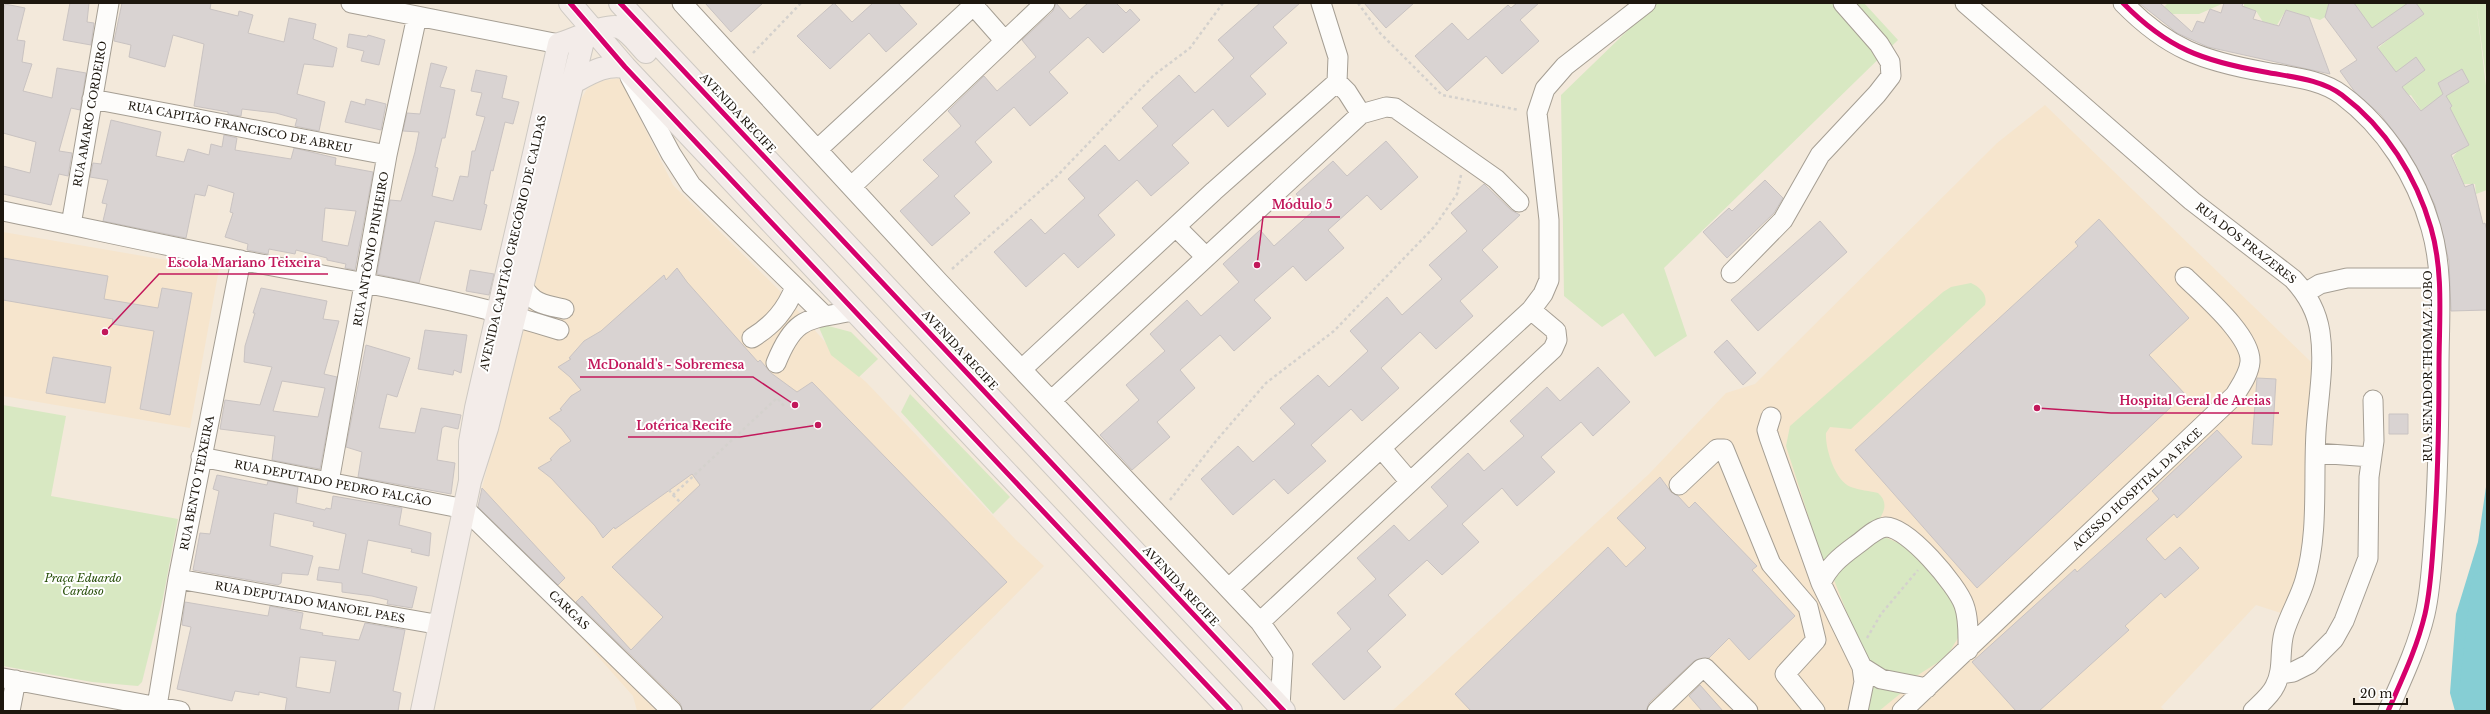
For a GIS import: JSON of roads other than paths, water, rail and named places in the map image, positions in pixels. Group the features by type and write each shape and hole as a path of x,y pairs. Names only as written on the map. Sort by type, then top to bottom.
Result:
{"main road":[{"path":"570,3 589,34 625,67 1231,711"},
{"name":"AVENIDA RECIFE","path":"620,3 1282,709"},
{"path":"559,44 612,26 621,28 628,33 720,130 778,187 811,205"},
{"name":"AVENIDA CAPITÃO GREGÓRIO DE CALDAS","path":"521,314 522,286 572,83 589,34"},
{"name":"AVENIDA CAPITÃO GREGÓRIO DE CALDAS","path":"422,711 470,481 471,435 521,314 559,44"},
{"path":"572,83 599,69 616,65 625,67"}],"street":[{"name":"RUA AMARO CORDEIRO","path":"71,224 110,3"},
{"path":"351,3 559,44"},
{"path":"682,3 938,281 1260,622 1283,655 1282,709"},
{"path":"852,186 1004,40 1045,3"},
{"path":"1022,369 1176,227 1337,82 1338,57 1321,3"},
{"path":"1229,588 1531,310 1543,294 1549,280 1549,220 1537,113 1545,89 1565,66 1646,3"},
{"path":"1731,273 1783,220 1820,155 1878,94 1891,76 1890,62 1879,44 1843,3"},
{"name":"RUA DOS PRAZERES","path":"1965,3 2192,201 2283,270 2305,292 2316,315 2322,350 2316,453 2316,497 2308,561 2305,579 2284,635 2280,674 2274,688 2253,711"},
{"name":"RUA SENADOR THOMAZ LOBO","path":"2122,3 2158,36 2174,46 2220,62 2320,84 2340,94 2362,111 2396,152 2412,177 2431,229 2439,278 2439,461 2432,581 2418,641 2388,711"},
{"path":"818,149 975,4 1004,40"},
{"name":"RUA ANTÔNIO PINHEIRO","path":"329,482 387,155 417,16"},
{"path":"625,67 667,147 691,185 825,316"},
{"path":"1337,82 1347,92 1361,114"},
{"name":"RUA CAPITÃO FRANCISCO DE ABREU","path":"92,99 387,155"},
{"path":"1052,400 1361,114 1386,107 1395,108 1465,156 1509,190 1519,202"},
{"path":"3,211 241,260 365,282 521,314 559,330"},
{"path":"1176,227 1206,257"},
{"name":"RUA BENTO TEIXEIRA","path":"157,706 178,579 241,260"},
{"name":"ACESSO HOSPITAL DA FACE","path":"1902,711 2235,395 2246,376 2250,361 2247,349 2239,334 2186,277"},
{"path":"2305,292 2327,282 2347,278 2439,278"},
{"path":"752,338 768,328 777,319 795,287"},
{"path":"521,314 564,310"},
{"path":"776,363 788,338 799,324 825,316 853,310"},
{"path":"1260,622 1553,349 1557,340 1556,332 1531,310"},
{"path":"2280,674 2302,668 2320,655 2334,639 2344,621 2368,558 2371,457 2374,435 2373,400"},
{"path":"1771,417 1768,430 1769,437 1821,583 1859,661 1864,682 1858,711"},
{"path":"1381,448 1410,482"},
{"path":"1679,485 1718,449 1724,449 1771,564 1808,607 1816,640 1785,674 1815,711"},
{"path":"2316,453 2371,457"},
{"name":"RUA DEPUTADO PEDRO FALCÃO","path":"201,457 465,508"},
{"name":"CARGAS","path":"465,508 672,711"},
{"path":"1821,583 1827,571 1837,558 1877,530 1886,527 1895,530 1927,556 1958,591 1967,622 1968,650"},
{"name":"RUA DEPUTADO MANOEL PAES","path":"178,579 441,625"},
{"path":"1859,661 1881,679 1927,688"},
{"path":"1658,711 1701,669 1706,668 1744,710"},
{"path":"10,711 10,679 180,711"}],"water":[{"path":"2487,480 2487,600 2471,613 2464,711 2455,711 2450,693 2456,614 2478,542"}],"waterway":[{"path":"2473,711 2487,586"}],"place":[{"name":"Módulo 5","path":"1257,265"},
{"name":"Escola Mariano Teixeira","path":"105,332"},
{"name":"McDonald's - Sobremesa","path":"795,405"},
{"name":"Hospital Geral de Areias","path":"2037,408"},
{"name":"Lotérica Recife","path":"818,425"}],"park label":[{"name":"Praça Eduardo Cardoso","path":"83,584"}]}
